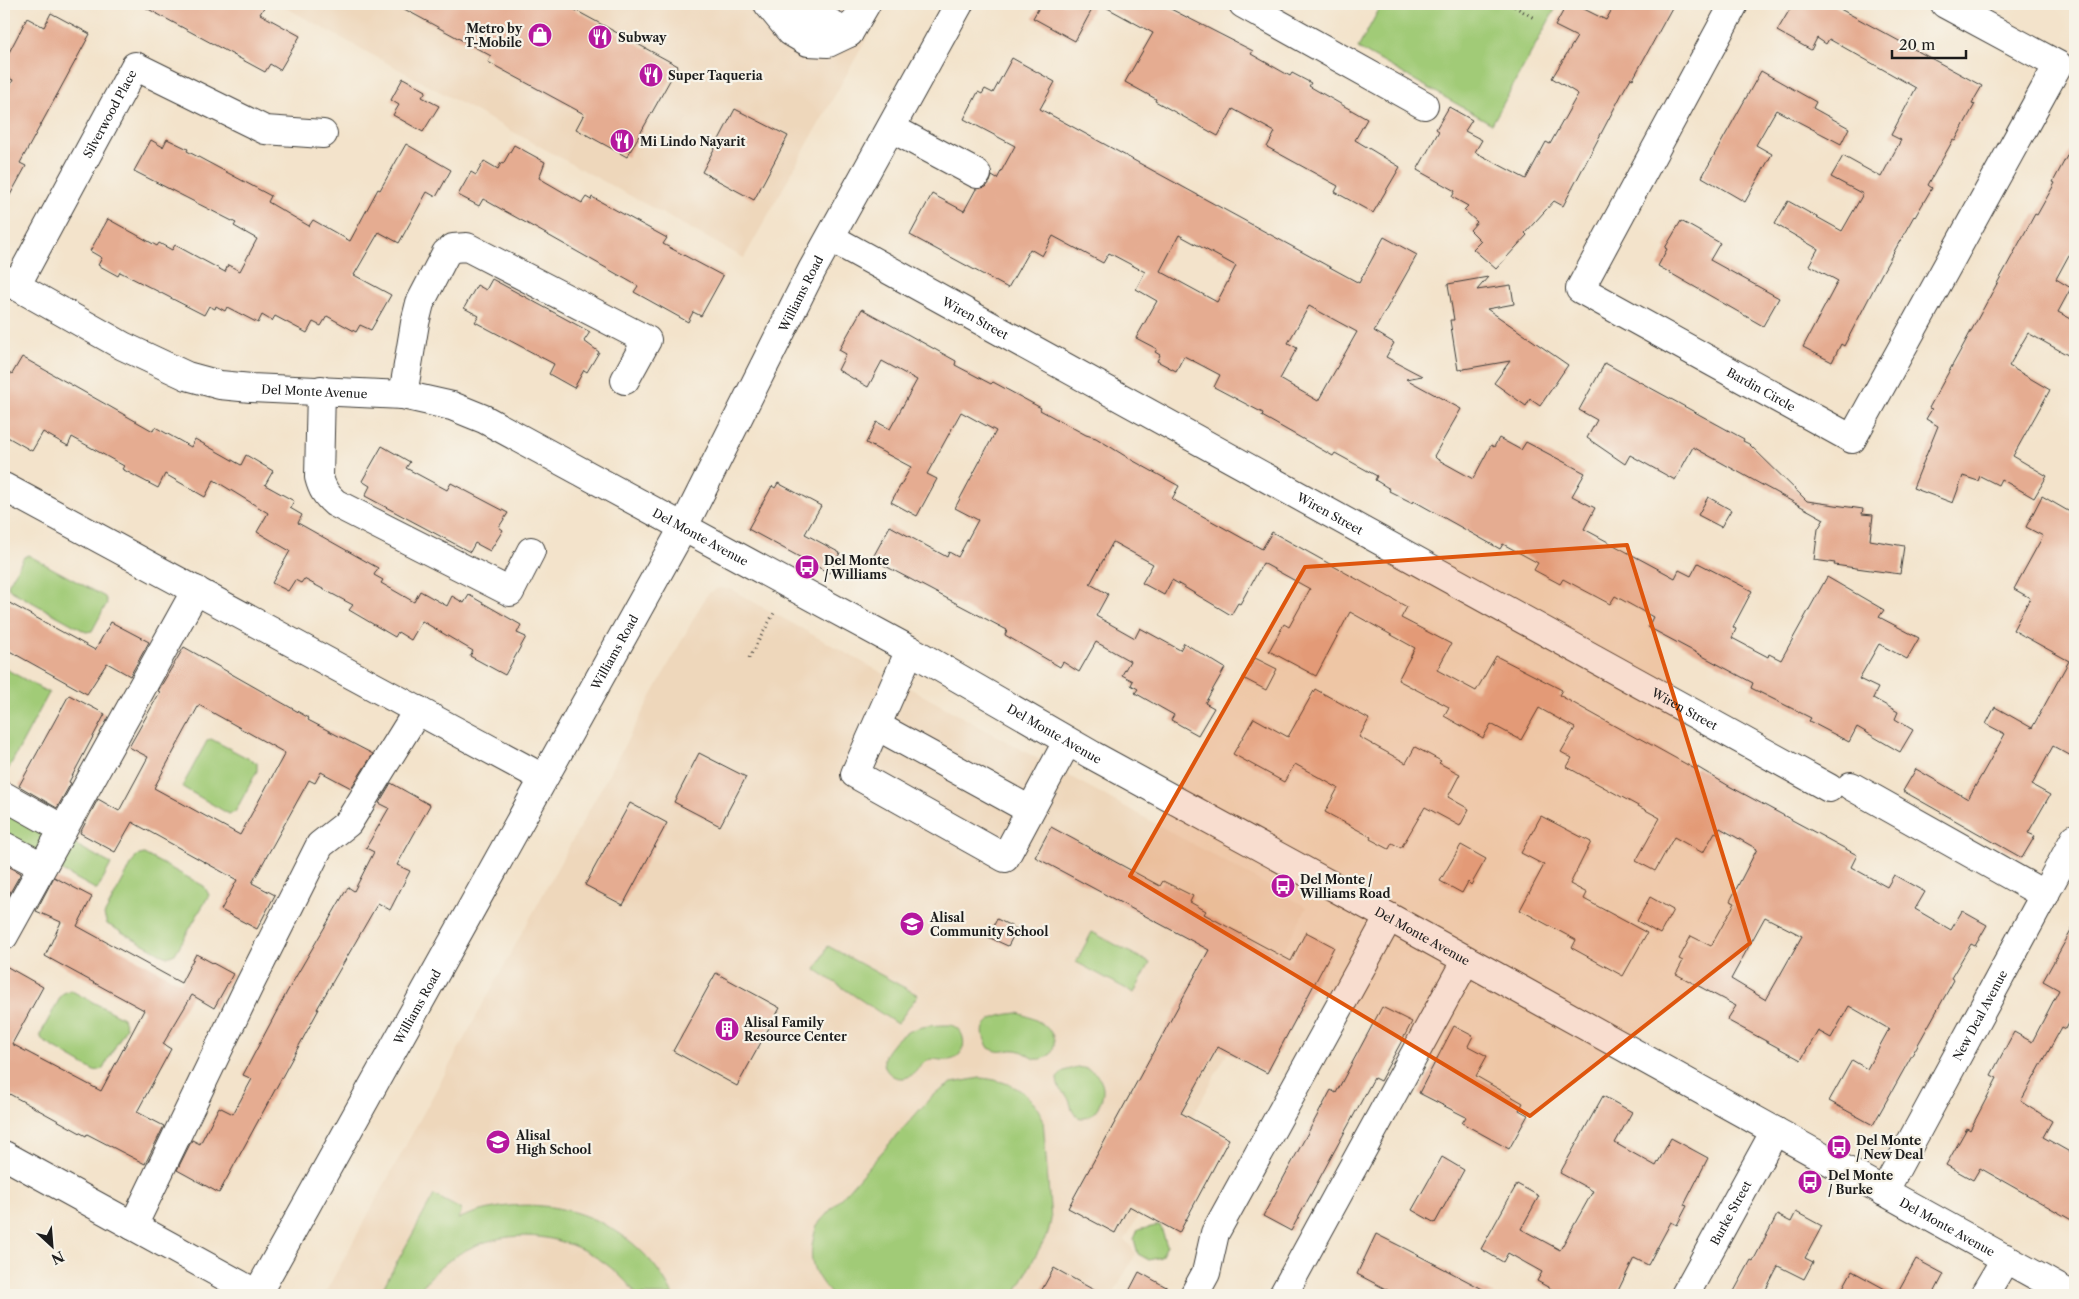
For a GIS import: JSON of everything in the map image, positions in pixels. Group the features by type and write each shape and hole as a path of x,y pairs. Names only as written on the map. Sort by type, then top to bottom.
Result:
{"street":[{"path":"768,4 791,32 808,42 828,43 850,33 866,4"},
{"path":"794,4 850,33"},
{"name":"Williams Road","path":"256,1295 683,528 812,270 959,4"},
{"path":"1243,4 1424,105"},
{"name":"Bardin Circle","path":"1734,4 1580,289 1852,439 2058,65 1945,4"},
{"name":"Silverwood Place","path":"10,283 135,66 265,130 323,134"},
{"path":"891,128 977,174"},
{"name":"Wiren Street","path":"831,238 1840,787 2044,894"},
{"path":"403,395 420,303 446,253 453,248 467,247 647,340 625,380"},
{"name":"Del Monte Avenue","path":"10,283 123,346 187,376 220,385 251,388 403,395 452,406 484,419 910,650 1067,742 1389,917 2071,1295"},
{"path":"321,390 319,477 321,487 326,495 335,503 510,592 531,551"},
{"path":"4,487 543,778"},
{"path":"4,936 196,590"},
{"path":"910,650 855,774 1005,858 1067,742"},
{"path":"133,1226 250,984 320,846 348,823 418,710"},
{"path":"877,726 1030,810"},
{"path":"4,796 63,828"},
{"name":"New Deal Avenue","path":"1884,1192 2075,838"},
{"path":"4,846 42,866"},
{"path":"1194,1295 1206,1273 1214,1233 1389,917"},
{"path":"1283,1295 1466,960"},
{"name":"Burke Street","path":"1684,1295 1774,1131"},
{"path":"4,1155 256,1295"},
{"path":"1984,1295 2006,1258"}],"path":[{"path":"1510,4 1534,18"},
{"path":"749,658 774,614"}],"highlighted area":[{"path":"1627,545 1750,943 1530,1116 1130,876 1305,567"}],"shaded area":[{"path":"279,4 886,4 744,258"},
{"name":"Alisal Community School","path":"719,588 730,589 1307,907 1125,1240 1136,1253 1113,1295 324,1295 706,596"}],"green space":[{"path":"1382,4 1558,4 1492,124 1358,48"},
{"path":"28,555 105,597 107,603 92,631 86,632 10,590 8,585 24,557"},
{"path":"4,668 49,693 4,777"},
{"path":"211,739 257,763 257,771 235,812 229,814 184,788 183,785 207,741"},
{"path":"4,802 51,827 35,855 4,838"},
{"path":"69,841 111,864 97,890 55,867"},
{"path":"144,854 204,886 209,895 175,954 167,957 107,924 104,915 136,856"},
{"path":"1092,932 1150,963 1134,993 1076,962"},
{"path":"828,946 918,995 897,1024 816,970"},
{"path":"70,990 123,1018 126,1027 103,1069 94,1071 43,1041 40,1035 62,994"},
{"path":"1018,1013 1039,1022 1051,1032 1054,1046 1051,1054 1044,1058 1035,1059 1021,1051 1000,1051 989,1048 984,1039 983,1031 989,1021"},
{"path":"951,1025 957,1028 964,1042 958,1056 952,1060 932,1059 907,1077 896,1077 887,1070 884,1065 885,1054 904,1034 926,1026"},
{"path":"1077,1067 1092,1071 1101,1080 1103,1090 1101,1101 1095,1111 1088,1117 1080,1118 1073,1112 1068,1097 1060,1090 1058,1083 1057,1078 1064,1071"},
{"path":"980,1078 1009,1084 1025,1094 1038,1109 1043,1119 1051,1220 1048,1233 1014,1295 832,1295 819,1278 812,1263 812,1246 817,1225 932,1096 952,1083"},
{"path":"434,1195 462,1210 458,1219 489,1209 520,1205 551,1207 581,1214 609,1227 634,1245 656,1267 673,1295 637,1295 613,1270 586,1252 557,1240 526,1236 495,1239 466,1250 439,1269 416,1295 379,1295"},
{"path":"1160,1225 1167,1246 1161,1257 1149,1260 1138,1254 1134,1239 1138,1230"}],"building":[{"path":"139,4 266,4 260,14 300,36 280,70 270,64 265,72"},
{"path":"395,4 564,4 678,66 627,157 576,129 584,114 488,62 491,56"},
{"path":"1041,4 1095,4 1075,41 1033,18"},
{"path":"1100,4 1161,4 1253,51 1251,54 1290,76 1292,73 1311,83 1309,86 1367,119 1355,140 1400,167 1373,213 1335,192 1338,186 1267,147 1275,132 1233,109 1218,136 1125,82 1153,33"},
{"path":"1567,4 1574,4 1606,20 1615,4 1674,4 1633,79 1631,78 1625,88 1563,206 1554,201 1525,233 1527,235 1496,269 1473,249 1481,241 1470,230 1477,222 1464,210 1468,206 1452,197 1455,191 1417,170 1439,131 1436,129 1449,107 1472,120 1465,131 1482,140 1475,152 1526,179 1546,142 1550,144 1578,94 1552,78 1577,37 1555,26"},
{"path":"1793,4 1831,4 1982,86 1972,103 1975,104 1955,141 1953,140 1928,185 1932,188 1882,273 1844,346 1841,344 1832,362 1803,347 1838,281 1809,265 1818,249 1775,224 1788,201 1842,231 1863,194 1831,177 1843,156 1881,177 1901,140 1891,135 1916,88 1829,39 1826,44 1817,38 1811,50 1777,31"},
{"path":"51,13 90,34 20,163 26,166 4,206 4,98 13,80 4,76 4,62 27,18 44,27"},
{"path":"1012,58 1055,82 1040,109 1359,283 1384,237 1417,255 1374,331 1394,343 1386,357 1422,376 1406,379 1461,409 1434,456 1473,479 1491,445 1494,447 1499,438 1521,450 1526,442 1585,473 1572,496 1595,508 1584,529 1675,578 1679,570 1691,576 1698,563 1752,591 1733,627 1736,629 1732,638 1768,657 1769,654 1781,660 1827,577 1884,610 1879,617 1919,638 1907,659 1879,644 1859,679 1878,688 1873,698 1898,712 1895,719 1913,730 1900,752 1857,727 1849,742 1809,721 1811,718 1751,688 1753,683 1648,627 1653,617 1615,596 1610,604 1563,579 1560,584 1534,570 1538,563 1503,544 1500,549 1414,501 1413,503 1389,491 1390,489 1375,480 1377,476 1335,453 1333,456 1262,416 1263,413 1214,387 1220,375 1184,356 1176,371 1157,361 1160,355 1155,352 1157,349 1136,338 1157,301 1136,289 1145,272 1109,253 1103,263 1053,236 1042,256 1030,249 1008,288 910,235 932,194 964,211 976,189 986,187 992,176 997,179 1015,146 964,119 978,92 982,94 985,89 993,93","holes":["1179,235 1236,266 1217,302 1160,271","1309,306 1357,332 1318,401 1280,379 1297,348 1288,343"]},
{"path":"1761,71 1816,102 1813,108 1849,128 1841,144 1776,110 1756,145 1772,154 1745,202 1702,177"},
{"path":"403,78 426,91 422,97 439,106 423,132 393,115 399,105 391,100"},
{"path":"735,109 788,136 754,200 702,172"},
{"path":"167,139 271,196 268,202 309,226 313,220 350,241 378,189 380,190 406,144 451,170 436,197 427,192 399,243 379,232 354,275 391,295 371,330 360,325 356,332 327,316 321,326 313,322 307,333 275,316 272,321 262,315 258,323 227,307 225,311 216,306 215,309 209,306 204,315 120,272 118,276 98,265 102,258 90,251 108,219 157,246 159,243 172,250 175,245 225,272 228,265 240,271 257,239 234,226 236,223 134,171 151,140 163,147"},
{"path":"2075,141 2075,244 2056,279 2071,288 2058,312 2075,321 2075,359 2028,333 2009,366 2050,390 2013,456 2047,476 2034,498 2001,479 1998,485 1980,476 1978,481 1963,476 1953,503 1913,488 1938,426 1926,419 1932,409 1929,408 2035,214 2037,215 2055,183 2053,182"},
{"path":"514,145 545,162 539,178 582,203 586,197 591,200 592,197 667,238 663,244 723,276 701,316 693,312 688,322 634,292 638,286 483,199 479,206 458,195 471,172 476,175 484,161 498,169"},
{"path":"1681,221 1720,243 1710,260 1779,298 1763,326 1658,266 1667,249 1665,248"},
{"path":"1488,277 1477,290 1511,285 1514,304 1487,309 1568,365 1540,406 1530,399 1526,406 1494,383 1510,361 1458,370 1450,320 1454,320 1448,284"},
{"path":"492,279 590,332 584,341 599,352 587,372 584,370 574,388 549,374 554,364 475,322 479,316 464,308 477,285 486,290"},
{"path":"862,309 956,361 955,365 991,384 993,382 1041,408 1040,410 1086,435 1096,438 1179,486 1172,499 1262,549 1272,532 1407,607 1401,618 1451,644 1437,670 1476,691 1496,656 1562,690 1559,695 1638,739 1695,769 1697,767 1857,855 1851,867 1887,887 1894,875 1925,892 1915,909 1951,930 1962,911 1987,925 1975,946 1971,944 1951,978 1954,980 1873,1125 1829,1101 1852,1060 1867,1069 1889,1029 1849,1006 1831,1038 1818,1031 1801,1060 1727,1020 1736,1006 1676,974 1683,961 1679,959 1691,936 1711,946 1735,903 1730,901 1757,849 1720,828 1717,833 1715,832 1703,853 1674,837 1655,871 1636,861 1660,818 1567,767 1572,758 1561,752 1575,728 1539,708 1521,740 1491,724 1483,738 1444,716 1449,707 1398,680 1415,648 1350,612 1316,676 1269,651 1284,624 1289,627 1310,589 1263,563 1240,604 1238,603 1231,615 1172,580 1164,595 1142,583 1153,564 1113,542 1090,584 1108,594 1096,616 1135,638 1140,628 1180,650 1184,643 1225,668 1205,703 1214,708 1198,735 1171,720 1174,715 1135,693 1138,689 1131,685 1133,681 1122,675 1130,661 1096,642 1079,672 1063,662 1060,667 1005,635 1007,630 872,559 890,526 947,557 949,552 958,557 978,520 955,508 996,431 961,412 927,474 937,479 917,516 891,502 911,467 866,443 877,422 890,429 917,380 882,361 868,387 838,370 846,354 839,350","holes":["1765,917 1802,936 1766,1000 1731,979"]},
{"path":"22,357 153,431 155,427 191,447 195,439 241,465 246,455 273,471 265,485 294,501 290,508 302,515 298,523 378,568 374,575 383,580 381,583 414,602 420,591 447,606 452,596 464,603 469,595 521,625 517,633 526,637 505,675 470,656 473,651 422,621 411,640 398,632 395,637 349,610 353,605 304,579 301,583 295,580 288,591 272,583 290,551 257,532 268,513 214,480 205,497 165,474 158,488 122,469 124,466 72,437 68,446 43,432 32,451 4,435 4,369 12,374"},
{"path":"1605,363 1744,439 1743,441 1749,444 1807,501 1863,509 1862,514 1873,515 1870,540 1904,546 1900,574 1834,565 1835,563 1814,560 1818,529 1824,519 1693,447 1675,480 1630,455 1625,464 1587,438 1597,420 1579,410"},
{"path":"382,446 410,462 406,468 447,490 451,483 508,513 499,527 503,530 490,551 475,543 470,552 365,496 370,486 362,481"},
{"path":"778,483 821,506 805,534 840,553 829,573 748,529 772,486 775,488"},
{"path":"2042,496 2075,515 2075,758 2053,746 2032,785 2050,795 2028,833 2035,836 2022,858 1903,791 1916,769 1968,799 2005,734 1986,724 1995,707 2032,728 2069,661 2013,630 2030,598 2014,589 2043,536 2026,527"},
{"path":"1708,497 1731,510 1721,527 1698,515"},
{"path":"4,600 95,650 111,622 149,642 130,676 107,663 87,694 4,648"},
{"path":"184,647 309,718 308,720 373,754 351,788 321,772 315,783 309,780 252,883 275,895 257,929 221,910 237,880 132,822 115,852 80,833 98,799 119,811 148,757 129,747 160,692 158,691","holes":["199,705 285,753 240,835 154,788"]},
{"path":"1255,658 1277,669 1266,690 1243,678"},
{"path":"1315,689 1369,719 1359,737 1406,763 1415,747 1460,774 1448,797 1469,809 1460,826 1425,807 1401,848 1392,843 1389,849 1325,812 1338,788 1295,764 1284,782 1233,754 1254,718 1288,737"},
{"path":"69,695 105,714 57,808 19,786"},
{"path":"699,753 746,777 720,826 674,802"},
{"path":"391,783 430,805 397,865 410,871 390,910 378,903 317,1009 319,1009 219,1193 177,1170 192,1140 200,1144 219,1107 233,1114 252,1079 243,1075 287,992 348,887 354,891 374,852 366,848 389,808 379,803"},
{"path":"630,803 667,823 623,905 585,885"},
{"path":"1541,816 1591,842 1570,884 1587,893 1584,899 1647,933 1623,976 1572,948 1576,940 1520,910 1544,865 1521,853"},
{"path":"1051,827 1160,886 1163,881 1193,896 1190,902 1206,911 1204,914 1291,961 1306,932 1334,947 1267,1073 1218,1047 1181,1113 1229,1139 1179,1233 1129,1206 1115,1233 1068,1208 1209,950 1035,857"},
{"path":"1461,845 1486,859 1471,885 1468,882 1462,893 1440,881"},
{"path":"4,864 21,873 7,898 4,896"},
{"path":"54,877 92,897 77,926 181,983 196,954 233,974 214,1008 192,995 163,1044 171,1049 137,1112 164,1126 145,1164 87,1134 86,1136 4,1091 4,965 43,987 12,1044 101,1091 144,1010 45,956 61,922 36,911"},
{"path":"1650,897 1673,910 1660,934 1637,921"},
{"path":"997,919 1017,929 1008,946 988,937"},
{"path":"2075,924 2075,1024 2070,1021 2066,1029 2062,1027 2021,1101 2052,1121 2043,1137 2075,1155 2075,1222 1980,1168 1973,1180 1946,1165 1967,1128 1970,1130 1997,1078 1991,1075 2014,1032 2032,1042 2059,990 2043,981"},
{"name":"Alisal Family Resource Center","path":"716,973 780,1008 737,1086 673,1051"},
{"path":"1382,1007 1412,1022 1380,1081 1374,1078 1291,1231 1263,1216 1331,1090 1336,1093"},
{"path":"1454,1026 1473,1036 1468,1046 1487,1056 1476,1076 1523,1103 1519,1110 1528,1115 1509,1149 1462,1123 1466,1117 1419,1093"},
{"path":"1603,1096 1632,1112 1615,1143 1656,1166 1671,1138 1708,1158 1684,1205 1687,1206 1677,1225 1671,1222 1648,1265 1634,1258 1616,1295 1562,1295 1537,1281 1542,1272 1508,1253 1503,1262 1481,1249 1517,1184 1539,1196 1521,1229 1560,1250 1593,1191 1560,1173"},
{"path":"1442,1157 1464,1170 1435,1223 1412,1210"},
{"path":"1796,1212 1822,1226 1805,1258 1813,1262 1804,1279 1778,1266 1763,1295 1732,1295 1751,1260 1753,1261 1777,1215 1791,1222"},
{"path":"1376,1234 1494,1295 1397,1295 1357,1274"},
{"path":"1916,1259 1944,1274 1933,1295 1896,1295"},
{"path":"1054,1268 1103,1295 1039,1295"},
{"path":"1852,1271 1896,1295 1839,1295"},
{"path":"1139,1272 1179,1294 1127,1295"}],"place":[{"name":"Metro by T-Mobile","path":"540,35"},
{"name":"Subway","path":"600,37"},
{"name":"Super Taqueria","path":"651,75"},
{"name":"Mi Lindo Nayarit","path":"622,141"},
{"name":"Del Monte / Williams","path":"807,567"},
{"name":"Del Monte / Williams Road","path":"1283,886"},
{"name":"Alisal Community School","path":"912,924"},
{"name":"Alisal Family Resource Center","path":"727,1029"},
{"name":"Alisal High School","path":"498,1142"},
{"name":"Del Monte / New Deal","path":"1839,1147"},
{"name":"Del Monte / Burke","path":"1810,1182"}]}
